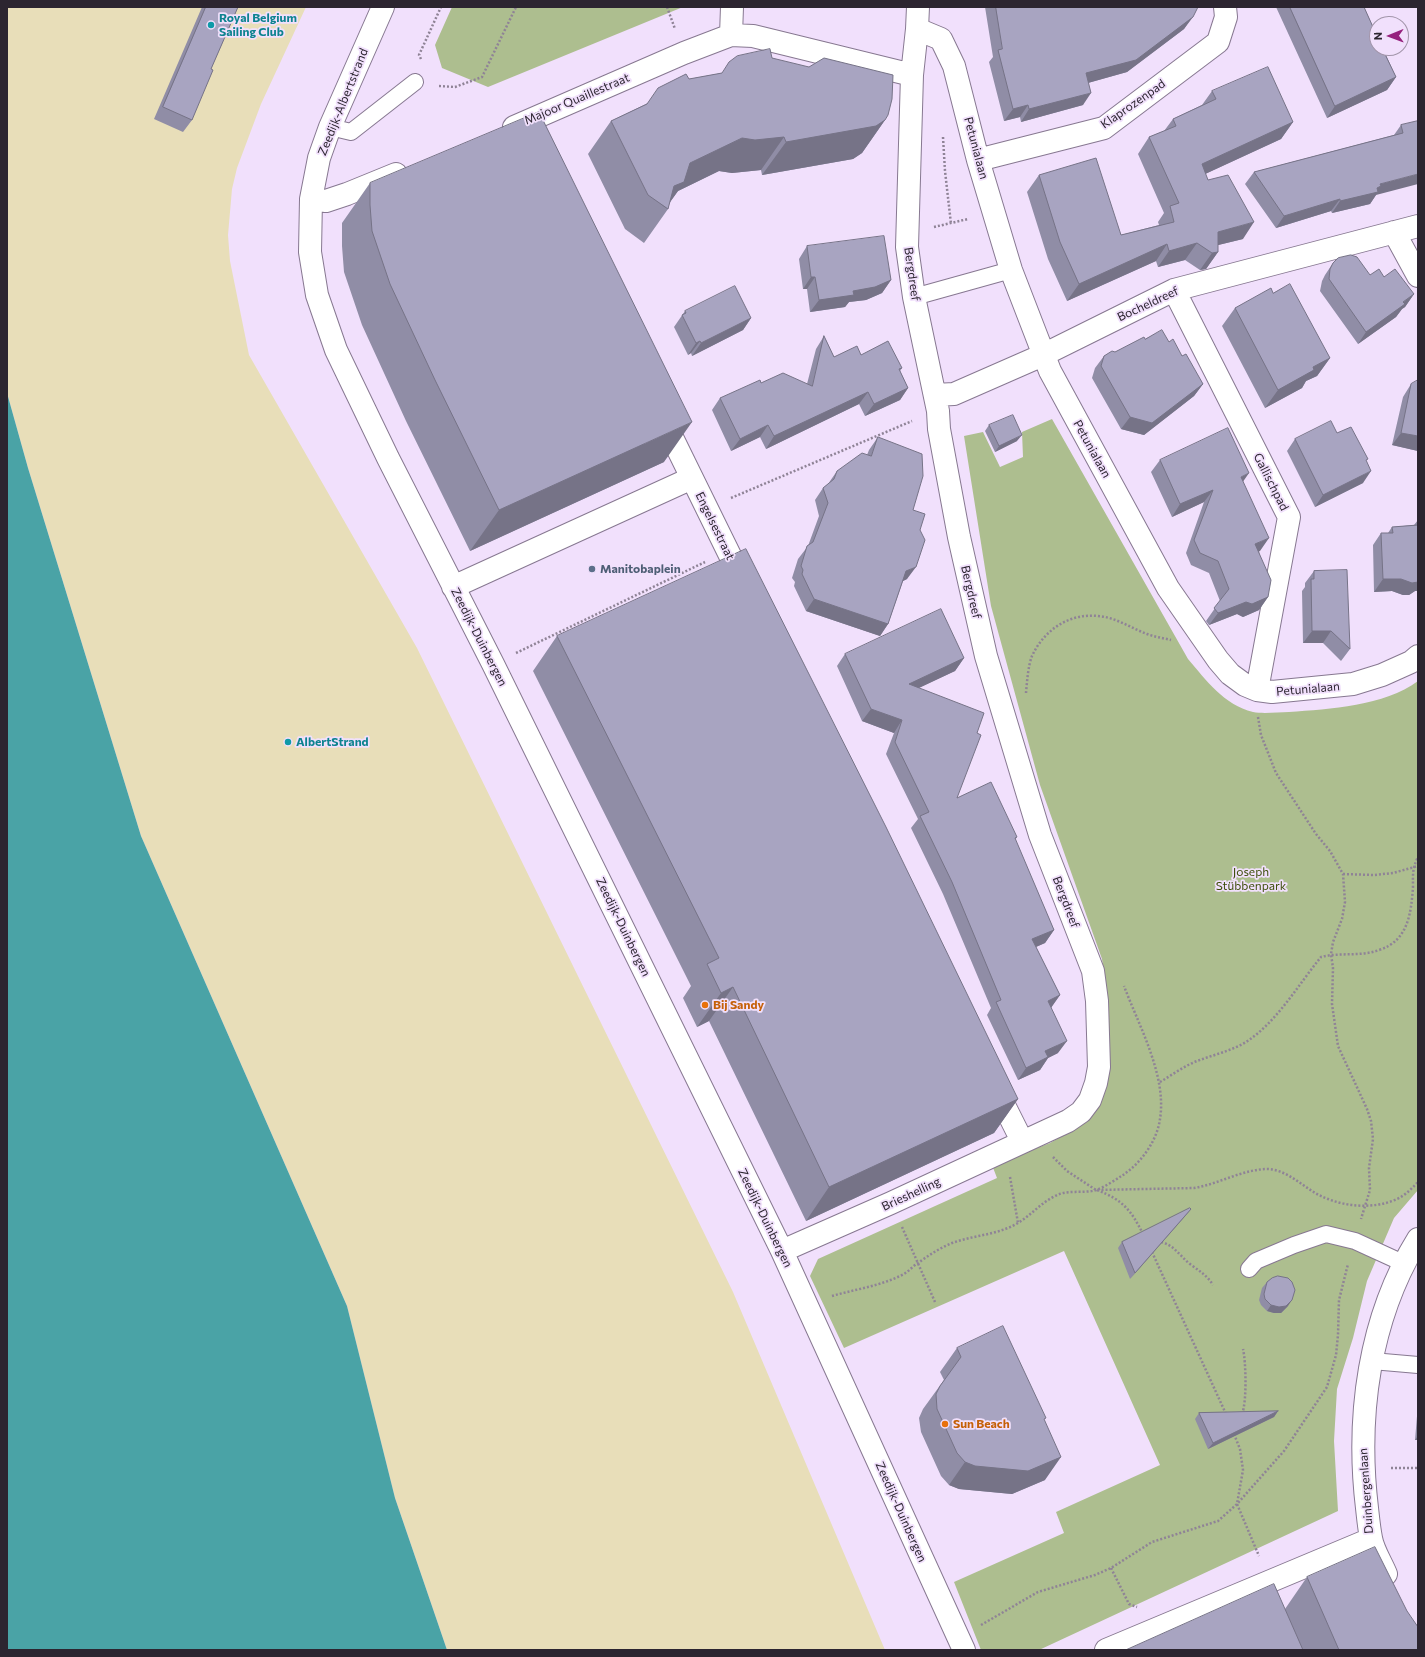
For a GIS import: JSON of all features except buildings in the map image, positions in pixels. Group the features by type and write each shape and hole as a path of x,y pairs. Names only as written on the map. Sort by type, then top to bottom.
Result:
{"street":[{"name":"Zeedijk-Albertstrand","path":"311,199 319,158 330,127 383,7"},
{"path":"731,35 732,7"},
{"name":"Bergdreef","path":"918,7 912,75 907,247 914,297 935,395 939,429 959,537 986,656 1040,835 1093,971 1097,1000 1099,1067 1096,1083 1090,1100 1081,1112 1068,1121 1022,1142"},
{"name":"Klaprozenpad","path":"978,160 1104,128 1218,42 1226,17 1225,7"},
{"name":"Petunialaan","path":"917,29 941,39 954,66 978,160 1011,270 1050,371 1168,588 1230,674 1245,685 1257,690 1285,692 1352,684 1382,675 1411,662 1418,656"},
{"name":"Majoor Quaillestraat","path":"499,132 521,124 684,53 731,35 753,36 912,75"},
{"path":"521,124 531,145"},
{"path":"311,199 326,201 412,168"},
{"name":"Zeedijk-Duinbergen","path":"311,199 310,252 317,295 336,350 453,587 493,664 782,1251 961,1644"},
{"name":"Bocheldreef","path":"935,395 954,394 1043,355 1174,290 1418,226"},
{"path":"1394,232 1418,276"},
{"name":"Gallischpad","path":"1174,290 1289,517 1257,690"},
{"name":"Engelsestraat","path":"654,400 752,601"},
{"path":"453,587 692,478"},
{"path":"987,1070 1022,1142"},
{"name":"Brieshelling","path":"782,1251 891,1203 1022,1142"},
{"name":"Duinbergenlaan","path":"1106,1650 1371,1539 1363,1469 1364,1417 1372,1361 1383,1313 1403,1263 1417,1242"},
{"path":"1371,1539 1393,1590"},
{"path":"1261,1586 1261,1610"}],"lane":[{"path":"330,127 351,132 416,82"},
{"path":"914,297 1011,270"},
{"path":"1249,1269 1256,1261 1294,1245 1326,1234 1355,1241 1403,1263"},
{"path":"1372,1361 1418,1365"}],"path":[{"path":"422,60 419,55 441,7"},
{"path":"435,81 439,86 455,87 482,77 516,7"},
{"path":"667,7 669,13"},
{"path":"908,228 926,228 994,213"},
{"path":"706,509 919,418"},
{"path":"493,664 728,551"},
{"path":"1026,696 1032,657 1041,640 1051,630 1073,618 1084,616 1105,617 1149,635 1183,644 1200,634"},
{"path":"1257,690 1261,735 1276,773 1316,834 1330,851 1343,874 1345,902 1342,919 1333,942 1331,954"},
{"path":"1160,1082 1182,1068 1228,1050 1245,1042 1257,1034 1275,1017 1321,957 1331,954 1338,956 1379,951 1391,946 1401,937 1407,925 1411,908 1413,866 1418,857"},
{"path":"1343,874 1374,875 1393,873 1413,866 1418,866"},
{"path":"1096,1190 1123,1174 1140,1160 1149,1147 1160,1119 1162,1090 1160,1082 1154,1063 1122,983"},
{"path":"1018,1223 1009,1159 1022,1142 1045,1146 1057,1162 1067,1171 1096,1190 1110,1195 1123,1203 1134,1215 1146,1241"},
{"path":"808,1307 824,1299 887,1282 905,1273 934,1252 964,1239 999,1232 1018,1223 1056,1195 1069,1192 1194,1188 1208,1186 1242,1174 1269,1169 1288,1175 1312,1191 1336,1202 1366,1205 1398,1199 1408,1193 1418,1182"},
{"path":"891,1203 935,1302"},
{"path":"1157,1240 1176,1249 1190,1264 1208,1277 1213,1285"},
{"path":"1150,1248 1229,1420"},
{"path":"1239,1419 1243,1411 1245,1400 1245,1358 1243,1349"},
{"path":"1232,1427 1240,1450 1243,1470 1237,1504 1261,1586"},
{"path":"1391,1468 1418,1468"},
{"path":"961,1644 1038,1592 1095,1575 1111,1568 1152,1542 1218,1521 1237,1504"},
{"path":"1111,1568 1129,1604 1148,1611 1157,1628"}],"green space":[{"path":"452,7 683,7 488,87 442,68 435,45"},
{"name":"Joseph Stübbenpark","path":"1052,419 1188,659 1224,698 1243,709 1257,713 1289,712 1356,705 1373,701 1389,696 1418,681 1418,1190 1394,1218 1367,1281 1353,1338 1337,1389 1334,1441 1338,1511 1039,1650 981,1650 954,1582 1064,1533 1056,1512 1160,1465 1064,1251 844,1348 810,1276 818,1259 997,1178 992,1165 1050,1143 1080,1125 1095,1109 1107,1085 1110,1060 1107,994 1102,959 1040,785 991,606 964,436 983,432 1000,467 1023,457 1022,432"}],"sand":[{"name":"AlbertStrand","path":"7,7 306,7 261,104 237,168 232,189 228,235 230,261 249,355 417,648 733,1292 885,1650 447,1650 395,1498 347,1306 141,836 28,468 7,393"}],"shaded area":[{"path":"7,393 28,468 141,836 347,1306 395,1498 447,1650 7,1650"}],"place":[{"name":"Royal Belgium Sailing Club","path":"211,25"},
{"name":"Manitobaplein","path":"592,569"},
{"name":"AlbertStrand","path":"288,742"},
{"name":"Bij Sandy","path":"705,1005"},
{"name":"Sun Beach","path":"945,1424"}]}
